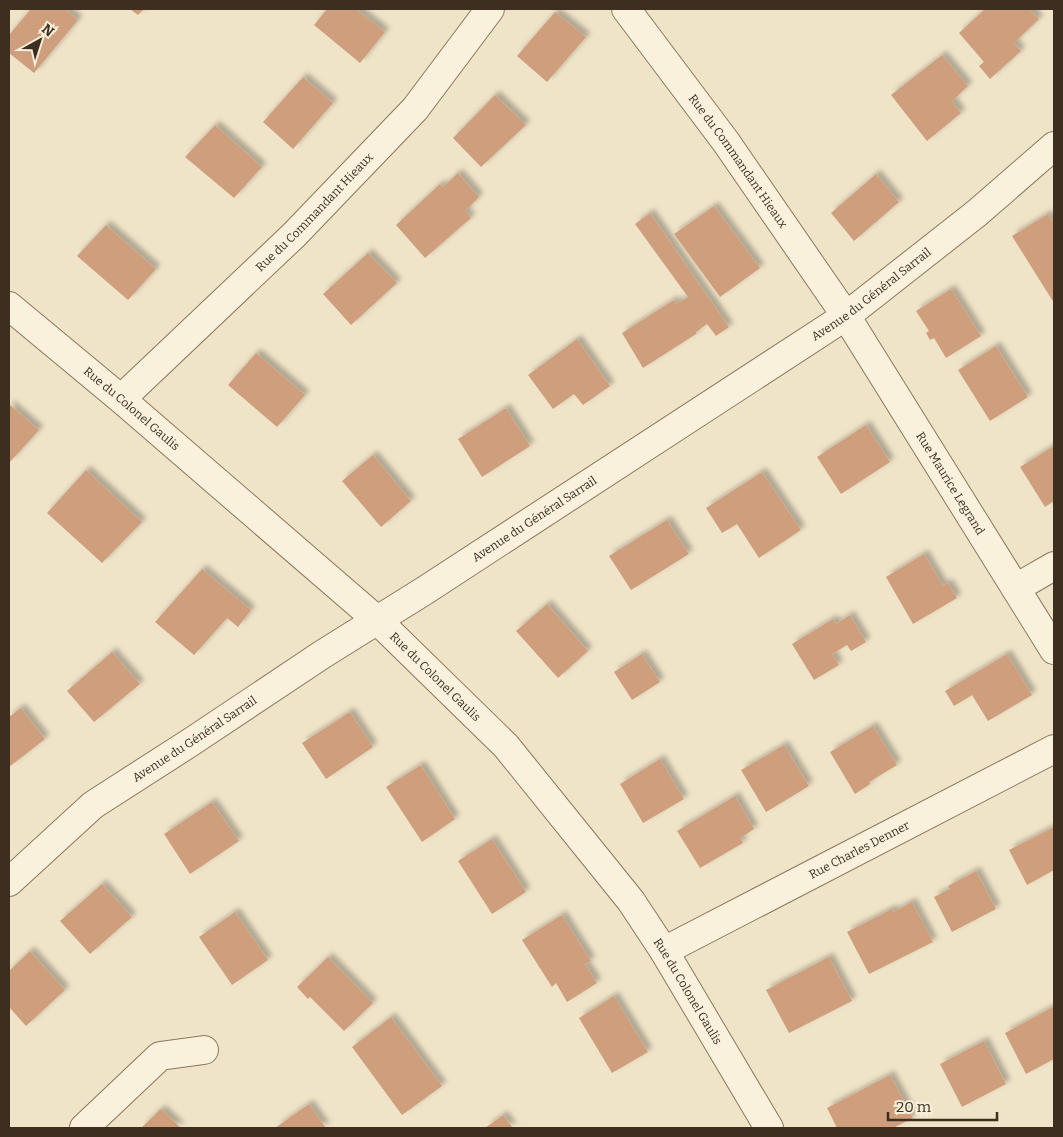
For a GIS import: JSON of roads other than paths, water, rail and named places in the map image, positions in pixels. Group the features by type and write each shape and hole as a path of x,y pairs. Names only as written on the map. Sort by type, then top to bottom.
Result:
{"street":[{"name":"Rue du Commandant Hieaux","path":"120,399 294,235 415,109 490,9"},
{"name":"Rue du Commandant Hieaux","path":"626,9 726,142 846,316"},
{"name":"Avenue du Général Sarrail","path":"11,874 93,805 846,316 976,213 1054,146"},
{"name":"Rue du Colonel Gaulis","path":"9,306 377,620 506,746 631,901 664,951 769,1128"},
{"name":"Rue Maurice Legrand","path":"846,316 1054,650"},
{"path":"1016,588 1054,566"},
{"name":"Rue Charles Denner","path":"664,951 1054,749"},
{"path":"84,1128 160,1056 204,1050"}]}
